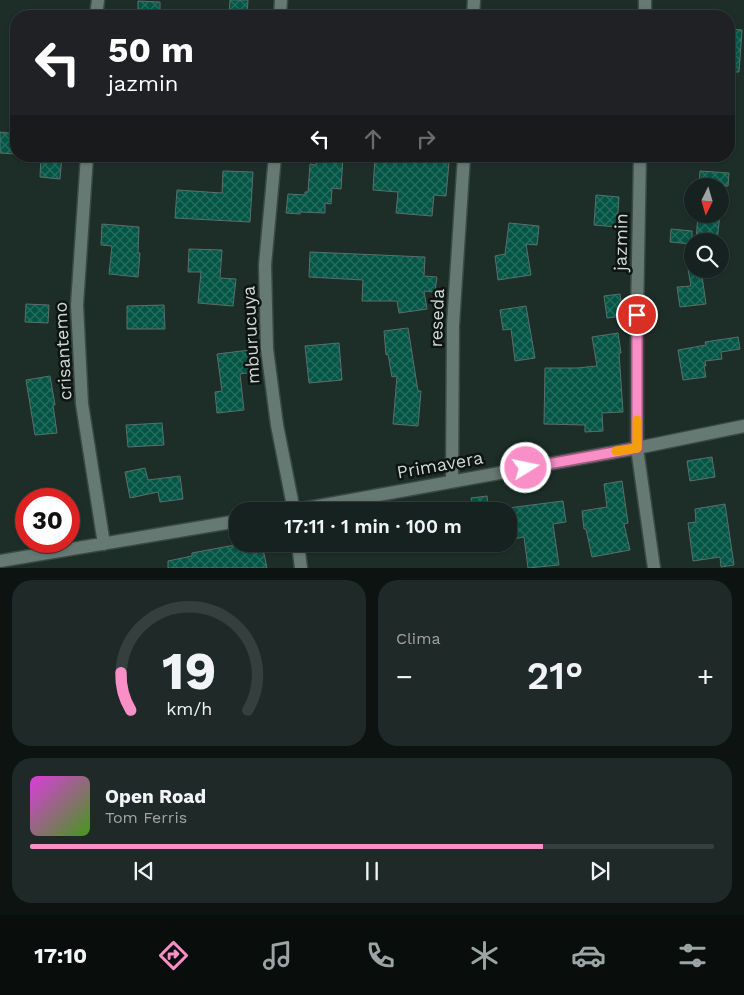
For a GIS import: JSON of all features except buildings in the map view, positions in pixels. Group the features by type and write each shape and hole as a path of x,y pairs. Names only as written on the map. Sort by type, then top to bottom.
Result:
{"street":[{"name":"crisantemo","path":"87,162 77,305 82,404 104,544"},
{"name":"mburucuya","path":"274,162 265,265 266,349 277,425 291,502"},
{"name":"reseda","path":"452,481 453,325 464,162"},
{"name":"jazmin","path":"640,162 637,448 654,568"},
{"name":"Primavera","path":"341,502 637,448 744,426"},
{"path":"0,561 229,522"},
{"path":"299,552 301,568"}],"slow traffic":[{"path":"616,451 637,448 637,420"}],"route":[{"path":"526,468 637,448 637,315"}]}
